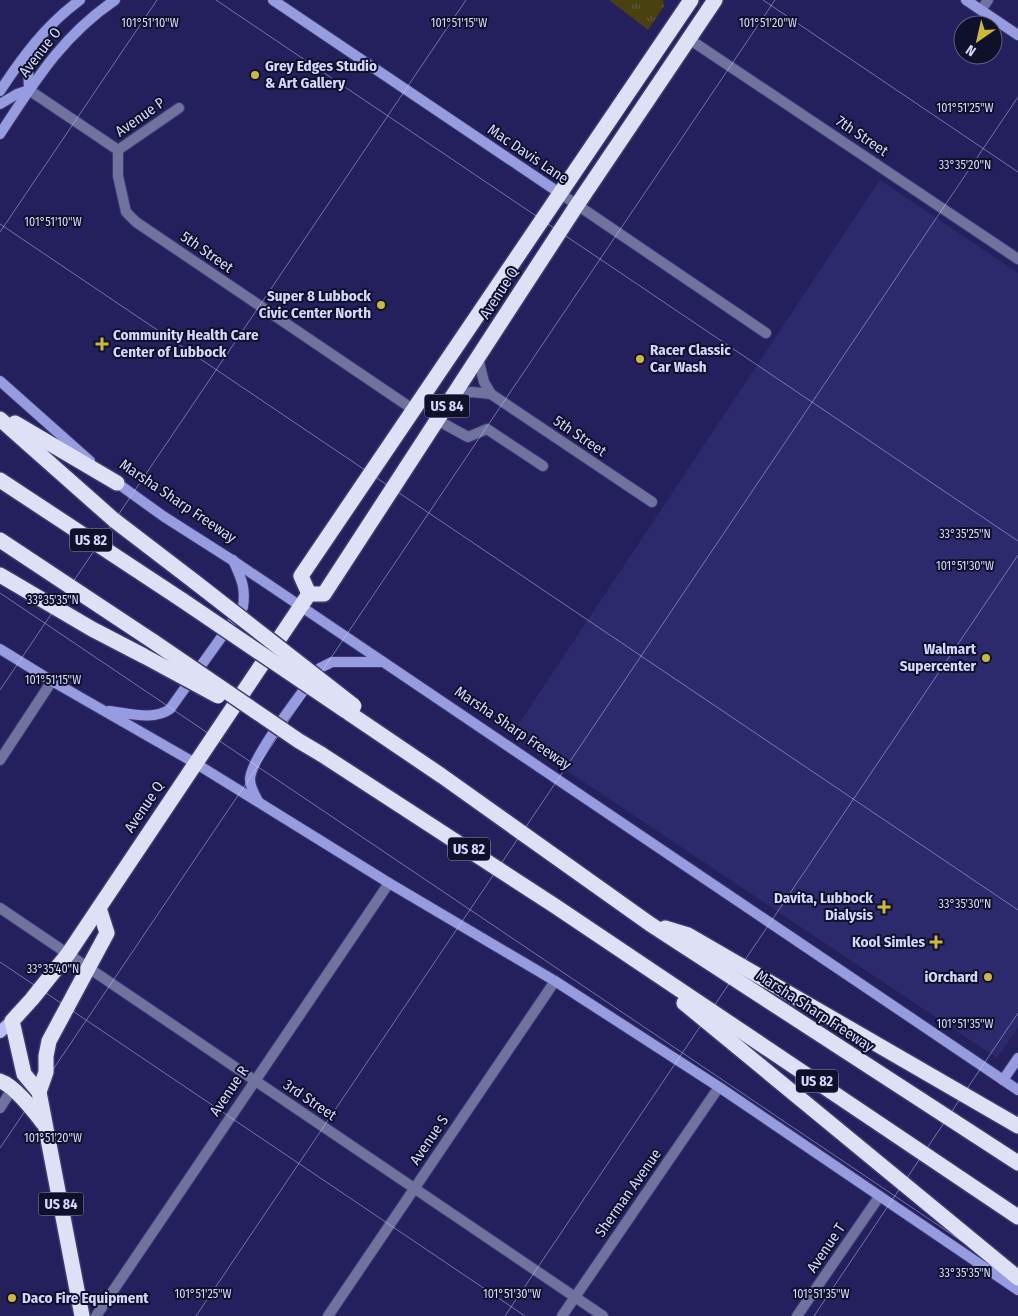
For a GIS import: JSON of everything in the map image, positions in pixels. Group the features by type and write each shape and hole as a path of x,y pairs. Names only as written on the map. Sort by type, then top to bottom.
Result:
{"highway":[{"name":"Avenue Q","path":"305,600 301,576 691,0"},
{"name":"Avenue Q","path":"12,1021 68,954 305,600 324,594 577,205 715,0"},
{"path":"0,415 117,483"},
{"path":"0,419 88,498 351,709"},
{"name":"Marsha Sharp Freeway","path":"0,480 351,709 650,924 1018,1163"},
{"name":"US 82","path":"0,540 299,741 615,946 1018,1217"},
{"path":"0,575 92,629 299,741"},
{"name":"US 84","path":"39,1092 46,1072 48,1041 107,934 99,908"},
{"path":"650,924 688,935 1018,1126"},
{"path":"615,946 1018,1278"},
{"name":"US 84","path":"12,1021 24,1074 39,1092 82,1316"},
{"path":"6,1085 32,1108 46,1127"}],"main road":[{"name":"Avenue O","path":"0,91 38,38 55,20 80,0"},
{"name":"Avenue O","path":"0,134 29,90 64,43 90,18 115,0"},
{"name":"Mac Davis Lane","path":"273,0 561,194"},
{"path":"966,0 1018,35"},
{"path":"0,104 17,94 29,90 28,66 38,38"},
{"name":"Marsha Sharp Freeway","path":"0,381 117,483 163,516 232,560 305,600 384,662 1018,1090"},
{"path":"103,710 155,716 164,714 170,709 243,606 245,592 241,578 232,560"},
{"path":"0,649 195,763 389,883 555,981 720,1087 1018,1290"},
{"path":"260,803 252,791 250,780 253,768 258,757 320,668 332,662 384,662"},
{"name":"Avenue Q","path":"0,1032 12,1021"},
{"path":"1003,1080 1018,1058"}],"street":[{"path":"981,10 988,0"},
{"name":"7th Street","path":"689,39 1018,259"},
{"path":"29,90 118,150"},
{"name":"Avenue P","path":"118,150 178,108"},
{"name":"5th Street","path":"118,150 118,176 126,212 136,222 414,410"},
{"name":"Mac Davis Lane","path":"561,194 766,333"},
{"path":"478,358 484,382 492,394"},
{"path":"454,394 472,392 492,394"},
{"name":"5th Street","path":"492,394 652,502"},
{"path":"438,420 468,437 487,429 543,466"},
{"path":"0,760 52,681"},
{"name":"Avenue R","path":"96,1316 389,883"},
{"name":"3rd Street","path":"0,908 603,1316"},
{"name":"Avenue S","path":"328,1316 555,981"},
{"path":"0,1108 6,1085"},
{"name":"Sherman Avenue","path":"562,1316 720,1087"},
{"name":"Avenue T","path":"797,1316 879,1197"}],"shaded area":[{"path":"880,180 1018,273 1018,1028 997,1058 512,734"}],"green space":[{"path":"609,0 663,0 664,6 648,30"}],"place":[{"name":"Grey Edges Studio & Art Gallery","path":"255,75"},
{"name":"Super 8 Lubbock Civic Center North","path":"381,305"},
{"name":"Community Health Care Center of Lubbock","path":"102,344"},
{"name":"Racer Classic Car Wash","path":"640,359"},
{"name":"Walmart Supercenter","path":"986,658"},
{"name":"Davita, Lubbock Dialysis","path":"884,907"},
{"name":"Kool Simles","path":"936,942"},
{"name":"iOrchard","path":"988,977"},
{"name":"Daco Fire Equipment","path":"12,1298"}]}
